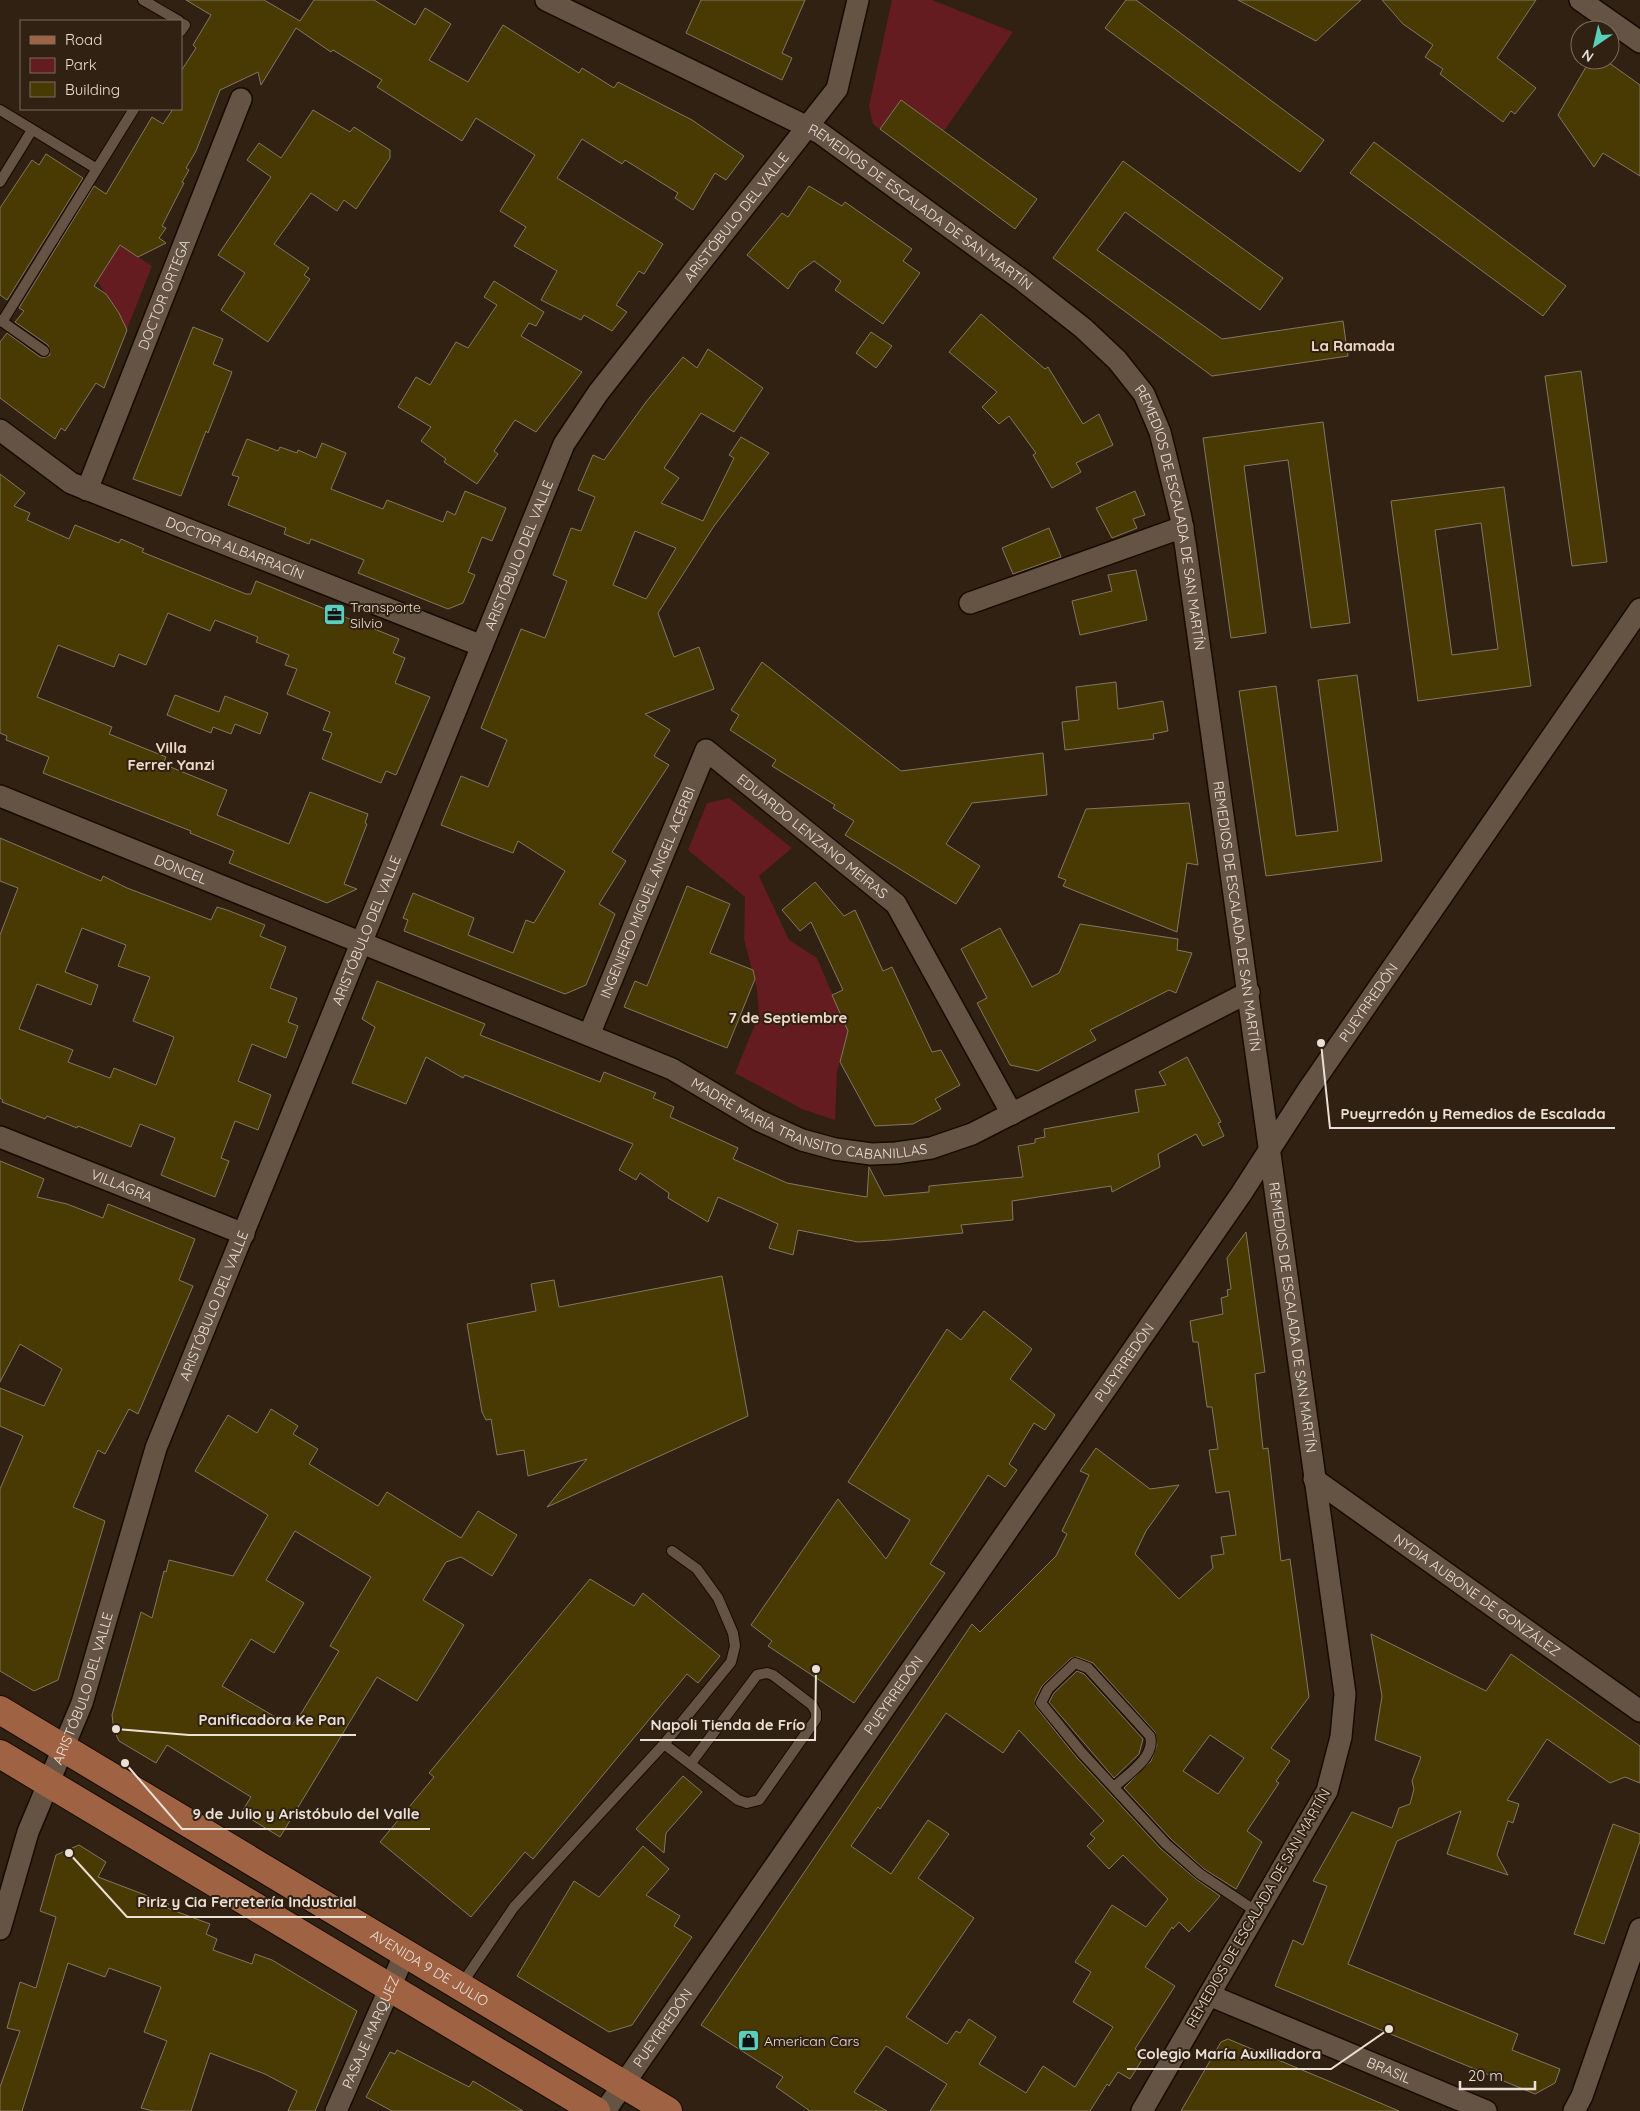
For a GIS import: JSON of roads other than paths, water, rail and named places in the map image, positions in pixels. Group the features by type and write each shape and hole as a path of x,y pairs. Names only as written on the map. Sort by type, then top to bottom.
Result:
{"main road":[{"name":"AVENIDA 9 DE JULIO","path":"0,1710 668,2111"},
{"path":"0,1754 596,2111"}],"street":[{"name":"REMEDIOS DE ESCALADA DE SAN MARTÍN","path":"546,0 820,133 1022,280 1083,328 1117,360 1144,394 1160,432 1183,527 1345,1694 1341,1737 1327,1791 1142,2111"},
{"name":"ARISTÓBULO DEL VALLE","path":"0,1929 28,1832 82,1703 156,1448 564,444 598,393 837,89 858,0"},
{"path":"1580,0 1640,42"},
{"name":"DOCTOR ORTEGA","path":"87,490 241,99"},
{"name":"DOCTOR ALBARRACÍN","path":"0,430 71,483 482,646"},
{"path":"970,603 1183,527"},
{"name":"PUEYRREDÓN","path":"605,2111 1241,1194 1323,1067 1640,610"},
{"name":"INGENIERO MIGUEL ÁNGEL ACERBI","path":"589,1035 706,750"},
{"name":"EDUARDO LENZANO MEIRAS","path":"706,750 896,904 1012,1114"},
{"name":"DONCEL","path":"0,796 361,944"},
{"name":"MADRE MARÍA TRANSITO CABANILLAS","path":"361,944 672,1069 787,1134 834,1149 871,1154 931,1148 972,1134 1249,992"},
{"name":"VILLAGRA","path":"0,1137 244,1234"},
{"name":"NYDIA AUBONE DE GONZÁLEZ","path":"1314,1480 1640,1711"},
{"path":"1574,2111 1582,2096 1640,1929"},
{"name":"PASAJE MARQUEZ","path":"336,2111 406,1953"},
{"name":"BRASIL","path":"1209,1995 1486,2111"}],"lane":[{"path":"143,0 177,20"},
{"path":"0,110 97,169"},
{"path":"44,351 1,321 133,110"},
{"path":"0,182 32,130"},
{"path":"461,1986 514,1907 664,1744 732,1662 735,1646 732,1633 718,1598 697,1569 672,1551"},
{"path":"1114,1787 1148,1754 1151,1746 1150,1736 1088,1668 1075,1664 1048,1689 1041,1704 1082,1753 1166,1844 1200,1874 1257,1912"},
{"path":"664,1744 738,1800 747,1802 759,1800 816,1719 816,1712 812,1705 773,1675 767,1673 757,1675 691,1763"}],"place":[{"name":"Transporte Silvio","path":"334,615"},
{"name":"Pueyrredón y Remedios de Escalada","path":"1321,1043"},
{"name":"Napoli Tienda de Frío","path":"816,1669"},
{"name":"Panificadora Ke Pan","path":"116,1729"},
{"name":"9 de Julio y Aristóbulo del Valle","path":"125,1763"},
{"name":"Piriz y Cia Ferretería Industrial","path":"69,1853"},
{"name":"Colegio María Auxiliadora","path":"1389,2029"},
{"name":"American Cars","path":"748,2041"}],"district":[{"name":"La Ramada","path":"1353,346"},
{"name":"Villa Ferrer Yanzi","path":"171,756"},
{"name":"7 de Septiembre","path":"788,1018"}]}
